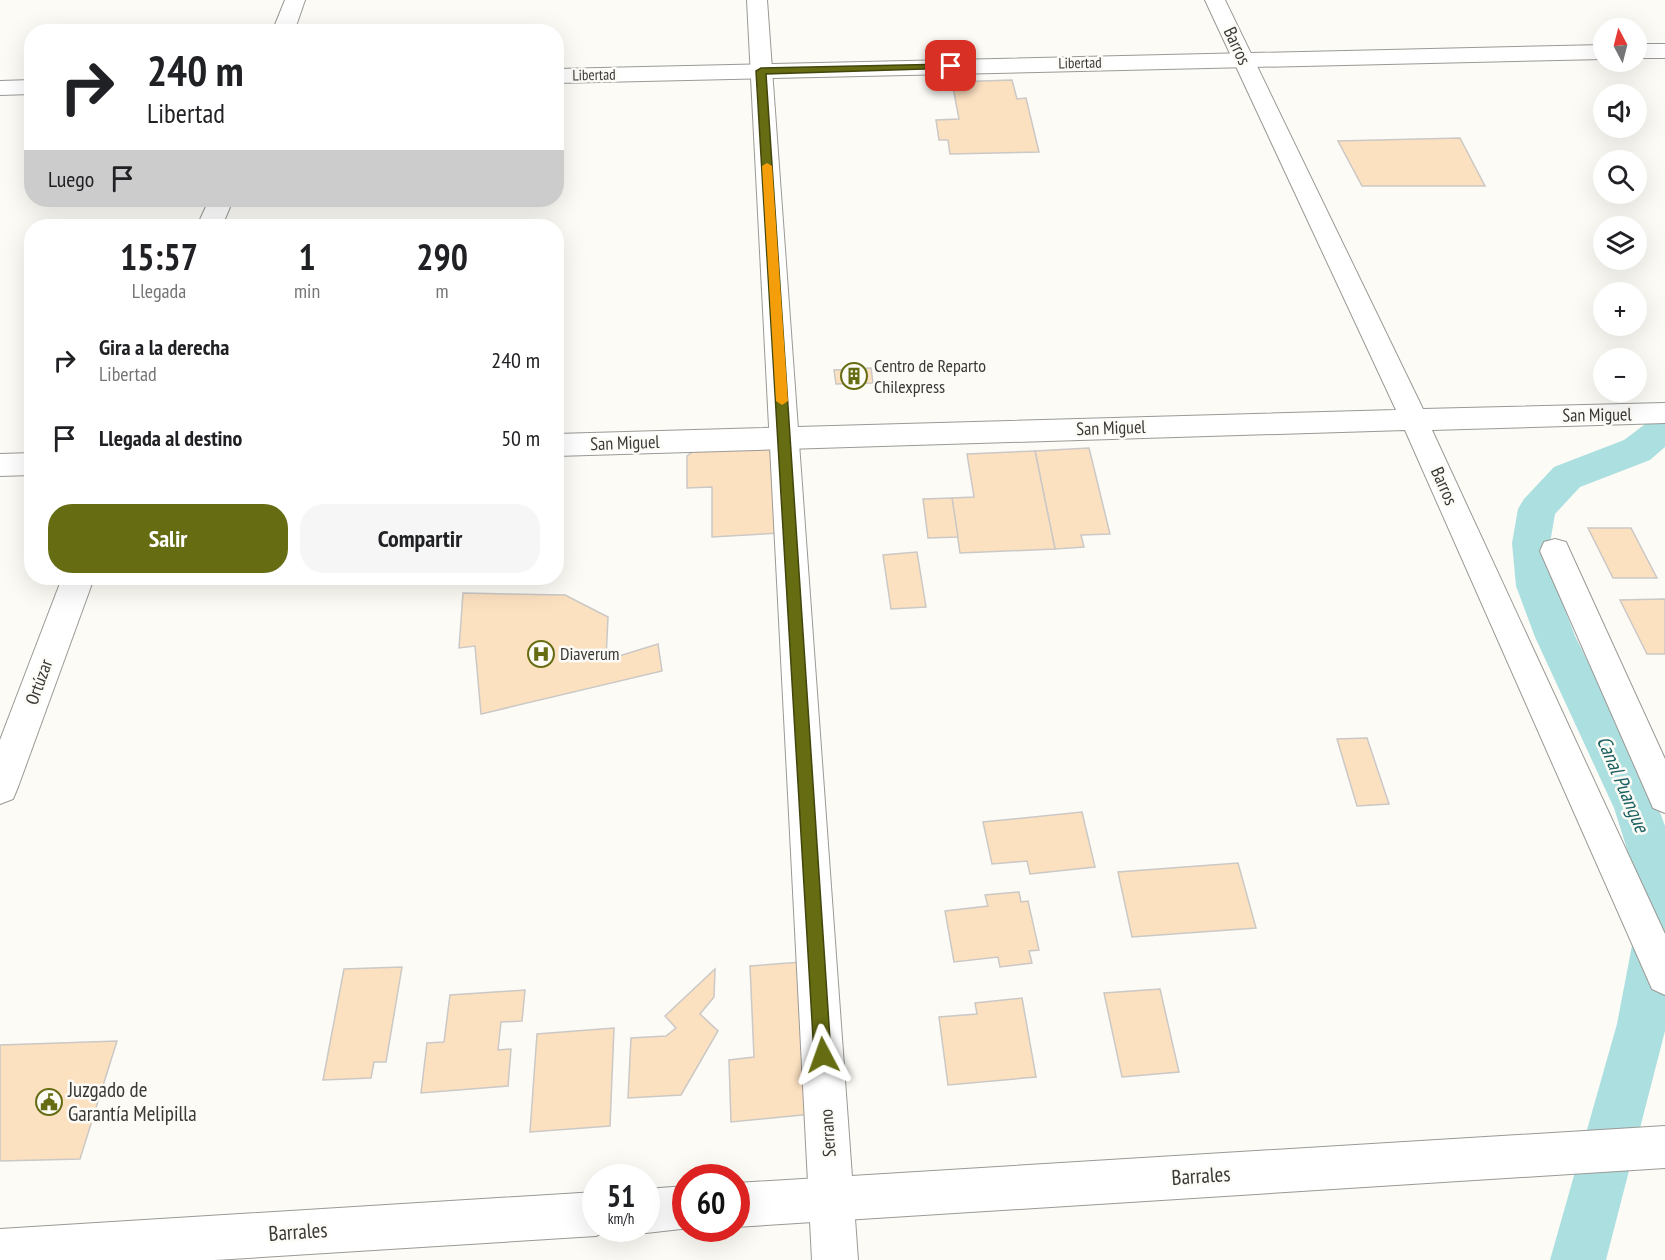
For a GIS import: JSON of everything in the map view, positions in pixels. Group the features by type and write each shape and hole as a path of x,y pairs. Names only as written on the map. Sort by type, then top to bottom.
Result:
{"main road":[{"path":"286,24 295,0"},
{"name":"Serrano","path":"756,0 835,1260"},
{"path":"1647,51 1665,51"},
{"name":"Libertad","path":"564,76 1593,52"},
{"path":"0,88 24,87"},
{"name":"Ortúzar","path":"0,788 75,585"},
{"name":"Barrales","path":"750,1204 1654,1148"},
{"name":"Barrales","path":"0,1251 582,1215"}],"street":[{"name":"Barros","path":"1215,0 1414,420 1665,976"},
{"name":"San Miguel","path":"564,445 1655,413"},
{"path":"0,465 24,464"},
{"path":"1555,551 1665,797"}],"building":[{"path":"1012,80 1017,99 1026,98 1039,152 950,154 948,140 939,140 936,120 959,119 952,82"},
{"path":"1460,138 1485,186 1362,186 1338,141"},
{"name":"Centro de Reparto Chilexpress","path":"871,368 873,383 836,384 834,370"},
{"path":"698,448 776,449 780,533 712,537 712,487 687,488 687,456"},
{"path":"1089,448 1110,534 1081,535 1084,547 1055,549 1035,451"},
{"path":"1035,451 1055,549 960,553 952,498 974,497 967,454"},
{"path":"952,498 958,537 928,538 923,499"},
{"path":"1588,528 1631,528 1657,578 1613,578"},
{"path":"917,552 926,607 891,609 883,555"},
{"name":"Diaverum","path":"463,593 565,595 608,617 606,660 658,644 662,671 481,714 475,646 459,648"},
{"path":"1665,599 1665,654 1647,654 1620,600"},
{"path":"1367,738 1389,804 1357,806 1337,739"},
{"path":"1082,812 1095,867 1030,874 1027,861 992,864 983,822"},
{"path":"1238,863 1256,928 1132,937 1118,872"},
{"path":"1019,892 1021,902 1028,901 1039,950 1029,951 1032,963 1000,967 998,957 954,962 945,911 988,906 985,895"},
{"path":"801,962 812,1114 731,1122 729,1060 754,1057 750,966"},
{"path":"402,967 386,1062 374,1062 371,1078 323,1080 344,969"},
{"path":"715,969 714,997 700,1014 718,1031 681,1095 628,1098 631,1038 666,1036 676,1028 665,1016"},
{"path":"1160,989 1179,1072 1122,1077 1104,993"},
{"path":"525,990 522,1021 501,1022 498,1050 511,1049 508,1086 421,1093 427,1043 444,1042 450,995"},
{"path":"1022,998 1036,1077 948,1085 939,1017 977,1014 975,1003"},
{"path":"614,1028 610,1126 530,1132 537,1034"},
{"name":"Juzgado de Garantía Melipilla","path":"117,1041 80,1159 0,1161 0,1045"}],"waterway":[{"name":"Canal Puangue","path":"1578,1260 1642,1024 1662,914 1656,868 1636,806 1555,637 1536,586 1531,543 1537,509 1567,477 1637,450 1657,434 1665,419"}],"slow traffic":[{"path":"767,166 782,401"}],"place":[{"name":"Centro de Reparto Chilexpress","path":"854,376"},
{"name":"Diaverum","path":"541,654"},
{"name":"Juzgado de Garantía Melipilla","path":"49,1102"}],"route":[{"path":"823,1055 761,71 951,66"}]}
